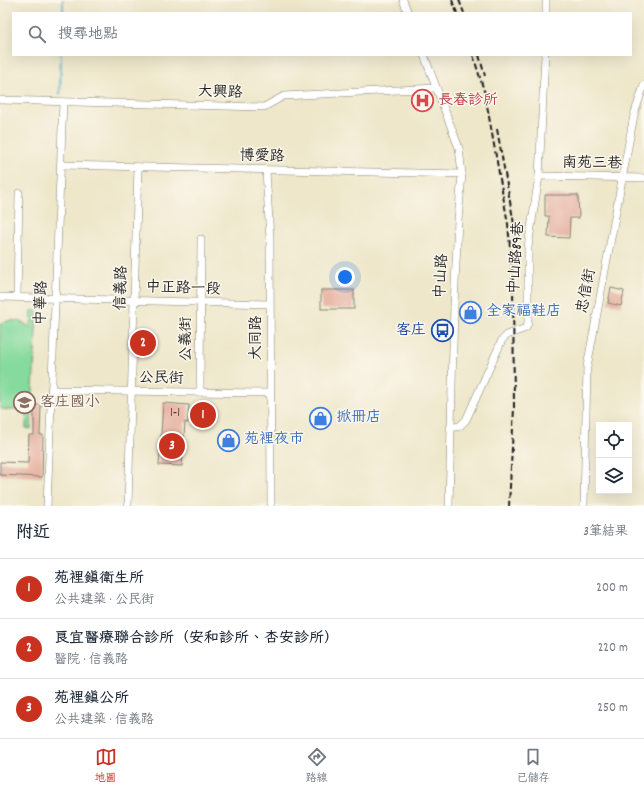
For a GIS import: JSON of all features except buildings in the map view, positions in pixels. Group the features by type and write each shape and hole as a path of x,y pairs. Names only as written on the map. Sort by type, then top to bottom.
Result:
{"street":[{"path":"546,0 546,12"},
{"path":"404,2 408,12"},
{"name":"中山路","path":"424,56 458,148 462,174 458,220 454,306 449,506"},
{"name":"中山路89巷","path":"450,428 460,426 466,420 502,340 507,335 526,328 528,323 528,247 539,176 545,56"},
{"name":"忠信街","path":"584,506 587,367 634,115 644,84"},
{"name":"大興路","path":"0,100 264,107 284,96 436,88"},
{"name":"中華路","path":"47,506 63,102"},
{"name":"博愛路","path":"61,165 462,174"},
{"name":"信義路","path":"128,506 138,167"},
{"name":"大同路","path":"266,170 270,239 271,506"},
{"name":"南苑三巷","path":"539,176 644,178"},
{"path":"17,297 19,193"},
{"name":"公義街","path":"200,392 201,239"},
{"name":"中正路一段","path":"0,297 270,304"},
{"name":"公民街","path":"51,390 270,393"}],"green space":[{"path":"32,310 37,311 31,429 26,428 27,405 14,410 0,408 0,324 8,321 16,321 24,323 31,328"}],"waterway":[{"path":"63,0 63,12"},
{"path":"60,94 61,56"}],"railway":[{"path":"452,0 457,12"},
{"path":"459,0 464,12"},
{"path":"473,56 485,94 508,224 513,282 514,408 509,506"},
{"path":"479,56 485,76"},
{"path":"497,129 515,237"}],"place":[{"name":"長春診所","path":"423,101"},
{"name":"全家福鞋店","path":"470,312"},
{"name":"客庄","path":"442,331"},
{"name":"良宜醫療聯合診所（安和診所、杏安診所）","path":"143,343"},
{"name":"客庄國小","path":"24,403"},
{"name":"苑裡鎮衛生所","path":"203,415"},
{"name":"掀冊店","path":"321,418"},
{"name":"苑裡夜市","path":"228,440"},
{"name":"苑裡鎮公所","path":"172,446"}]}
